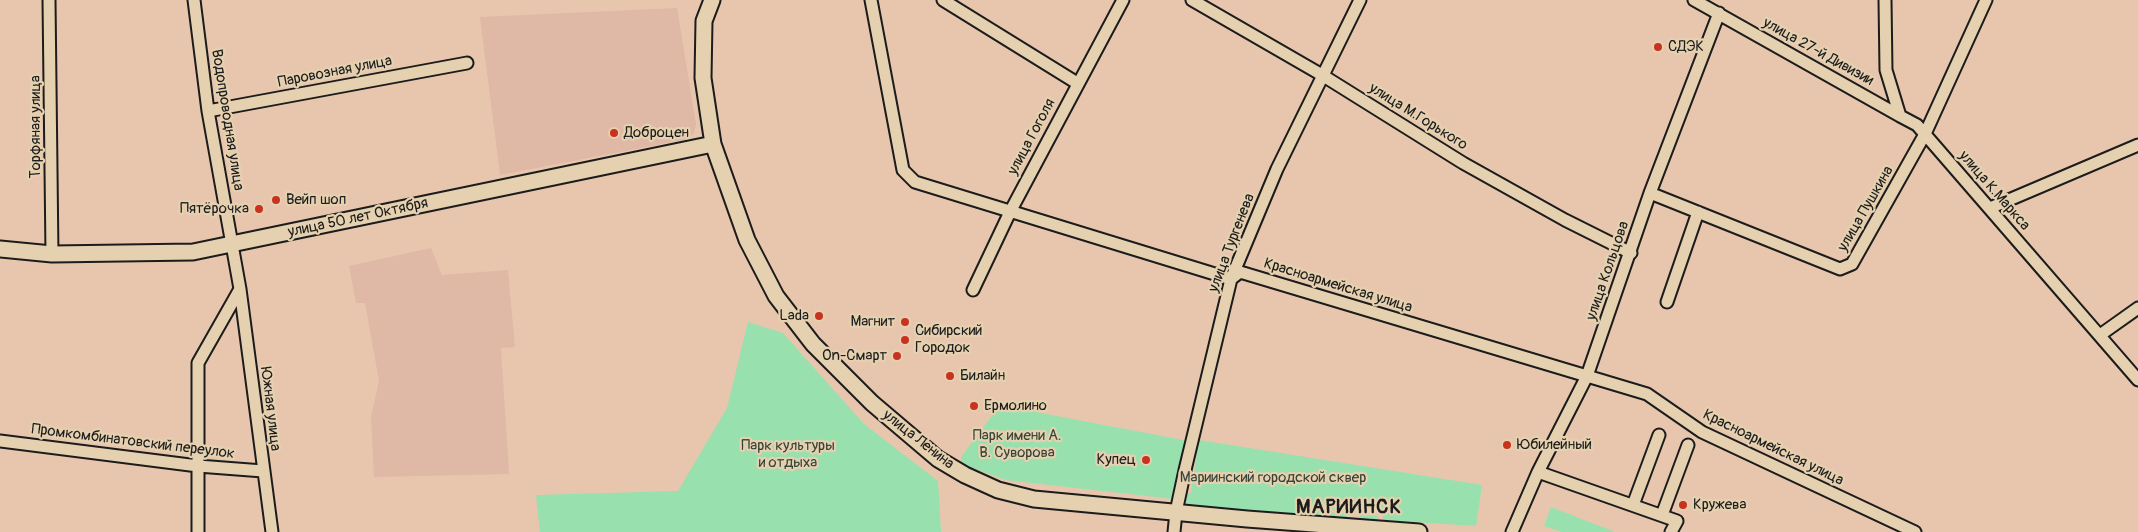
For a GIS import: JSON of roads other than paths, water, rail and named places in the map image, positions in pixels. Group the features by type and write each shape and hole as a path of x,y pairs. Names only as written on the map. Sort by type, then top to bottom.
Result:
{"main road":[{"name":"улица Ленина","path":"712,0 704,21 703,78 713,144 747,240 776,296 826,358 878,408 926,449 965,475 998,490 1042,500 1413,532"},
{"name":"улица 50 лет Октября","path":"0,249 52,254 193,252 713,144"}],"street":[{"name":"Торфяная улица","path":"49,0 52,254"},
{"name":"Водопроводная улица","path":"194,0 208,111 240,290"},
{"name":"Красноармейская улица","path":"871,0 903,170 915,182 1231,279 1240,272 1648,394 1702,432 1915,532"},
{"path":"943,0 1077,83"},
{"name":"улица Гоголя","path":"973,290 1010,212 1077,83 1123,0"},
{"name":"улица М.Горького","path":"1192,0 1322,75 1463,162 1565,220 1631,253"},
{"name":"улица Тургенева","path":"1174,532 1176,512 1231,279 1277,169 1360,0"},
{"name":"улица 27-й Дивизии","path":"1694,0 1900,116"},
{"path":"1885,0 1886,70 1900,116"},
{"name":"улица Пушкина","path":"1650,193 1840,269 1852,264 1925,134 1986,0"},
{"name":"улица Кольцова","path":"1512,532 1538,472 1586,376 1631,253 1650,193 1718,13"},
{"name":"Паровозная улица","path":"208,111 467,63"},
{"name":"улица К.Маркса","path":"1900,116 1917,125 2138,380"},
{"path":"1990,208 2138,144"},
{"path":"1667,302 1698,212"},
{"path":"198,532 198,364 240,290"},
{"name":"Южная улица","path":"240,290 272,532"},
{"path":"2100,335 2138,308"},
{"path":"1633,505 1659,435"},
{"name":"Промкомбинатовский переулок","path":"0,441 198,466 263,471"},
{"path":"1662,515 1688,445"},
{"path":"1538,472 1677,521 1671,532"}],"place":[{"name":"СДЭК","path":"1658,47"},
{"name":"Доброцен","path":"614,133"},
{"name":"Вейп шоп","path":"276,200"},
{"name":"Пятёрочка","path":"259,209"},
{"name":"Lada","path":"819,316"},
{"name":"Магнит","path":"905,322"},
{"name":"Сибирский Городок","path":"905,340"},
{"name":"On-Смарт","path":"897,356"},
{"name":"Билайн","path":"950,376"},
{"name":"Ермолино","path":"974,406"},
{"name":"Юбилейный","path":"1507,445"},
{"name":"Купец","path":"1146,460"},
{"name":"Кружева","path":"1683,505"}],"district":[{"name":"МАРИИНСК","path":"1349,508"}],"park label":[{"name":"Парк имени А. В. Суворова","path":"1017,444"},
{"name":"Парк культуры и отдыха","path":"788,454"},
{"name":"Мариинский городской сквер","path":"1273,478"}]}
